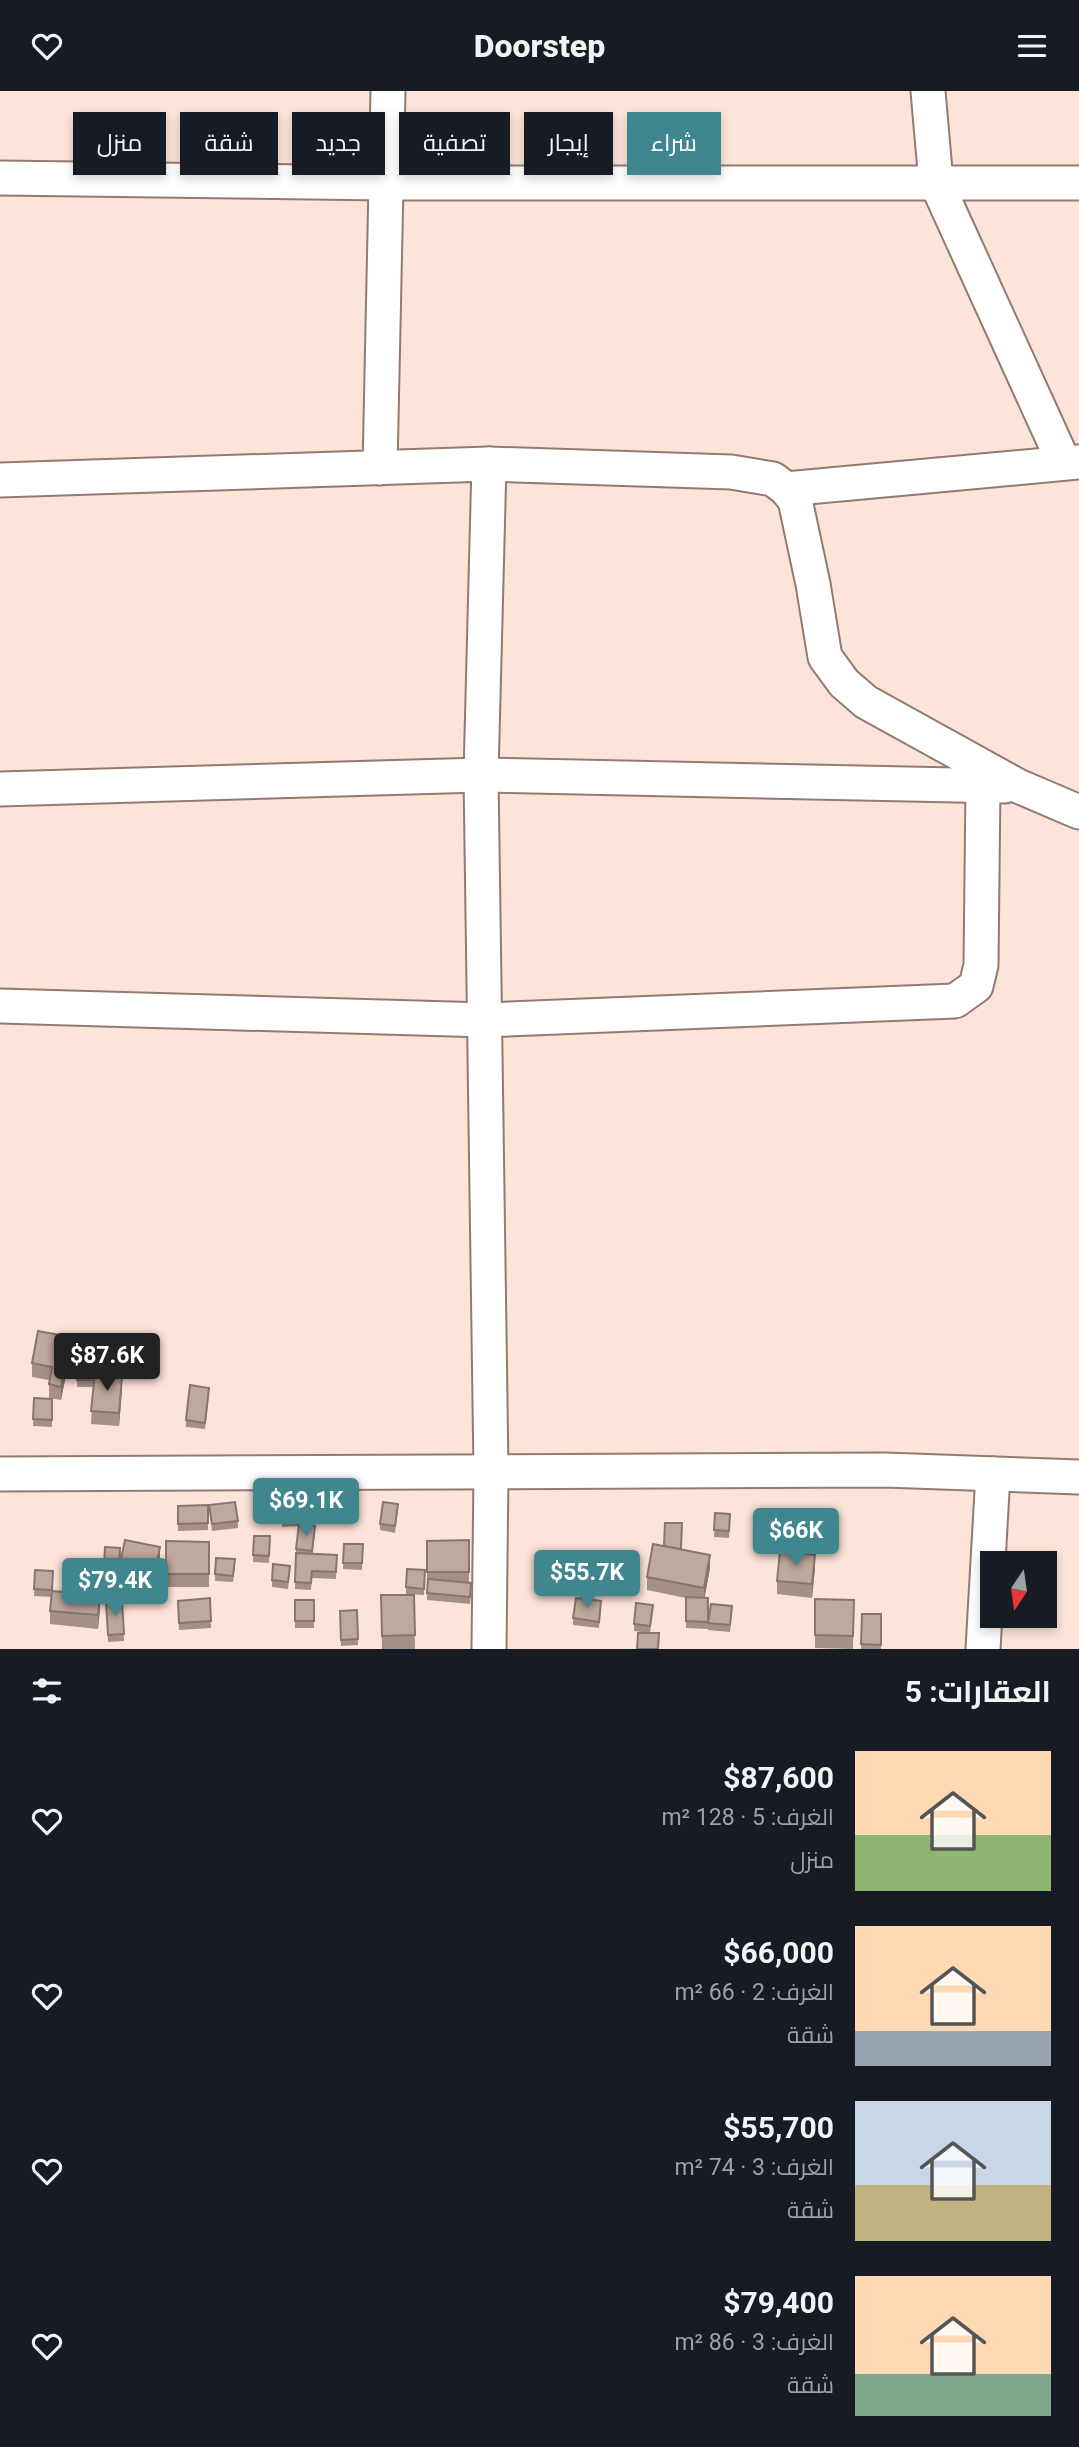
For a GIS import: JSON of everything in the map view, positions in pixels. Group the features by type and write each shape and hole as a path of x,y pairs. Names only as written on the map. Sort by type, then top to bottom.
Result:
{"street":[{"path":"380,468 388,91"},
{"path":"786,489 1072,462 936,181 929,91"},
{"path":"0,178 386,183 1079,183"},
{"path":"489,464 481,775 491,1471 489,1649"},
{"path":"0,480 489,464 731,472 772,479 795,500 813,583 825,657 844,683 866,702 1018,786 1079,811"},
{"path":"0,789 481,775 1018,786"},
{"path":"0,1006 486,1020 955,1001 976,986 981,965 983,785"},
{"path":"0,1474 885,1470 1079,1477"},
{"path":"985,1648 992,1474"}],"building":[{"path":"38,1331 71,1337 61,1387 49,1384 52,1367 32,1363"},
{"path":"78,1341 95,1341 94,1380 77,1380"},
{"path":"95,1373 122,1376 119,1413 91,1411"},
{"path":"190,1385 209,1388 205,1423 186,1420"},
{"path":"34,1398 52,1399 52,1420 33,1419"},
{"path":"235,1502 238,1521 212,1524 209,1505"},
{"path":"313,1502 314,1519 282,1520 281,1504"},
{"path":"383,1502 398,1504 395,1526 380,1524"},
{"path":"208,1505 208,1523 178,1524 178,1506"},
{"path":"715,1513 730,1514 729,1531 714,1530"},
{"path":"665,1523 682,1523 681,1549 664,1546"},
{"path":"299,1524 315,1526 312,1551 296,1549"},
{"path":"254,1536 270,1536 269,1556 253,1555"},
{"path":"125,1540 160,1547 154,1576 119,1569"},
{"path":"469,1540 469,1572 427,1572 427,1541"},
{"path":"166,1541 209,1542 209,1574 166,1574"},
{"path":"344,1544 363,1544 362,1563 343,1563"},
{"path":"653,1544 710,1555 704,1588 647,1577"},
{"path":"105,1547 120,1548 119,1588 103,1587"},
{"path":"780,1551 815,1555 812,1584 777,1581"},
{"path":"296,1553 337,1555 336,1572 312,1571 311,1583 295,1582"},
{"path":"216,1558 235,1559 233,1576 215,1574"},
{"path":"273,1564 290,1566 288,1582 272,1580"},
{"path":"407,1569 425,1570 424,1589 406,1587"},
{"path":"35,1570 53,1571 52,1590 34,1589"},
{"path":"428,1579 471,1583 470,1597 427,1593"},
{"path":"52,1591 100,1595 98,1615 50,1611"},
{"path":"381,1595 414,1595 415,1635 382,1636"},
{"path":"686,1597 708,1598 708,1622 686,1621"},
{"path":"210,1598 211,1621 179,1623 178,1601"},
{"path":"576,1598 601,1601 599,1622 573,1618"},
{"path":"815,1599 854,1600 853,1636 815,1635"},
{"path":"295,1600 314,1600 314,1621 295,1621"},
{"path":"122,1601 124,1634 108,1635 106,1602"},
{"path":"636,1603 653,1605 650,1626 634,1624"},
{"path":"711,1604 732,1606 730,1625 708,1623"},
{"path":"357,1610 358,1639 341,1640 340,1611"},
{"path":"862,1614 881,1614 881,1645 861,1644"},
{"path":"638,1633 659,1633 658,1649 637,1649"}]}
